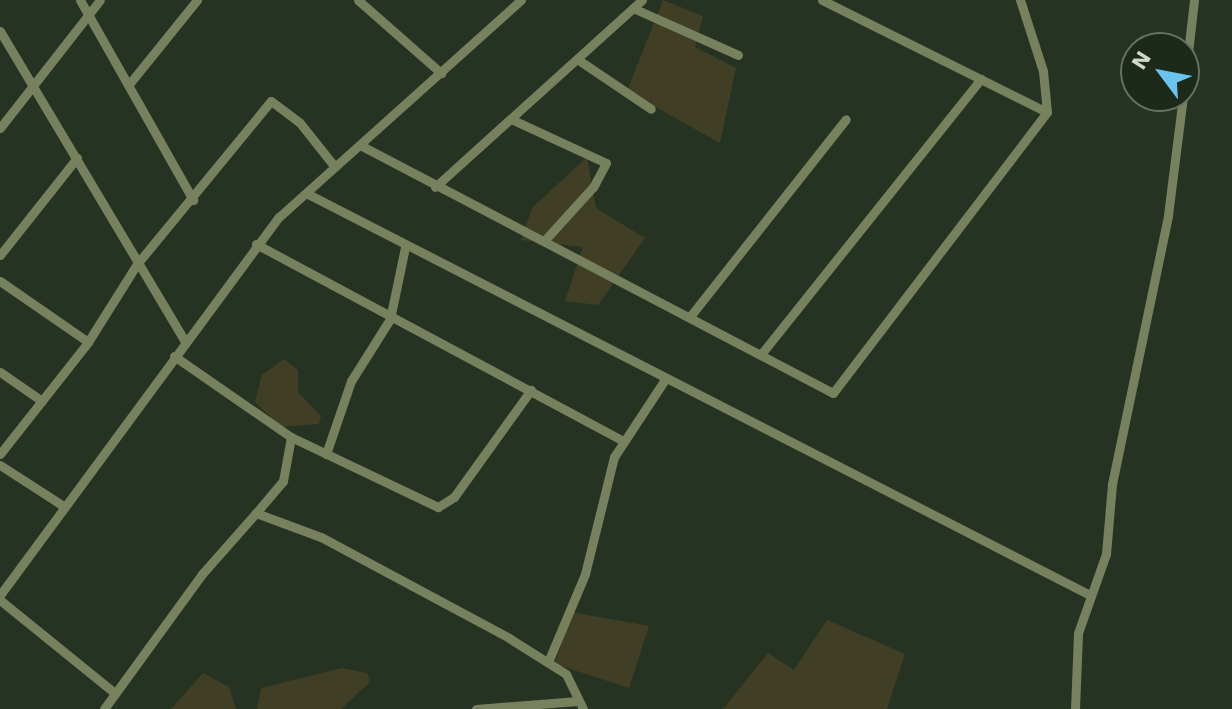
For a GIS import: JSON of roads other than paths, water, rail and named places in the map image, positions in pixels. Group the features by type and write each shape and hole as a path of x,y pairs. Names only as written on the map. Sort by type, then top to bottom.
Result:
{"street":[{"path":"80,0 130,83 193,200"},
{"path":"0,128 100,0"},
{"path":"130,83 197,0"},
{"path":"358,0 441,73"},
{"path":"435,187 513,120 642,0"},
{"path":"822,0 1047,112"},
{"path":"360,145 435,187 692,314 833,393 1047,112 1043,71 1020,0"},
{"path":"1190,32 1194,0"},
{"path":"115,693 0,598 256,244 306,193 517,1"},
{"path":"633,8 738,55"},
{"path":"0,31 185,341"},
{"path":"577,59 651,109"},
{"path":"762,353 981,79"},
{"path":"0,454 88,342 137,264 193,200 271,101 300,123 335,167"},
{"path":"1075,709 1074,652 1090,595 1106,554 1112,484 1166,227 1181,112"},
{"path":"692,314 846,119"},
{"path":"513,120 606,163 544,241"},
{"path":"0,255 77,158"},
{"path":"306,193 664,381 1090,595"},
{"path":"256,244 390,319 622,440"},
{"path":"326,454 351,381 390,319 405,247"},
{"path":"0,281 88,342"},
{"path":"174,356 291,437 438,507 454,497 531,390"},
{"path":"0,372 42,401"},
{"path":"548,662 585,574 606,479 622,440 664,381"},
{"path":"104,709 202,574 283,481 291,437"},
{"path":"0,465 65,507"},
{"path":"256,513 321,537 548,662 566,674 580,705 482,708"}]}
